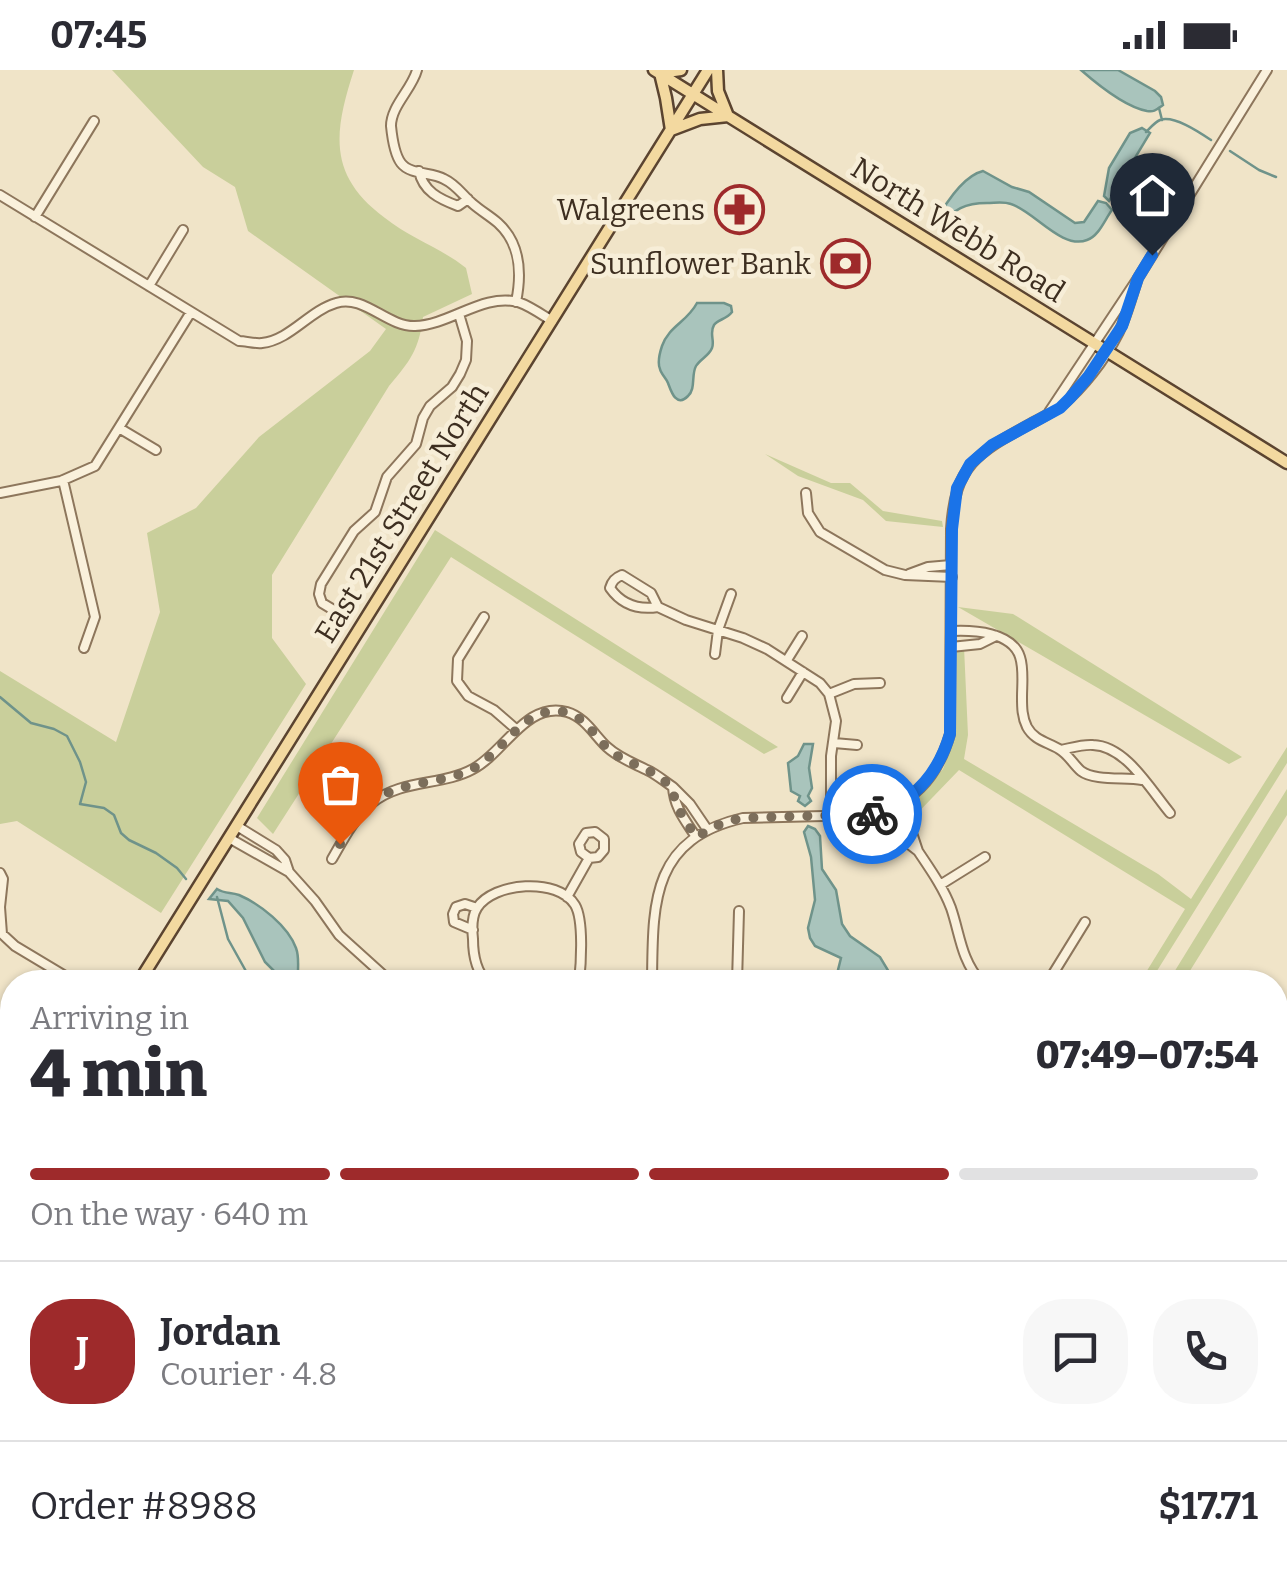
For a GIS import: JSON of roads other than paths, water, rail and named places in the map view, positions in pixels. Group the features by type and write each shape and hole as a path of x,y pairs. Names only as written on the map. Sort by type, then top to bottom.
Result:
{"main road":[{"path":"681,70 657,72 671,130 700,119 728,116 718,91 716,70"},
{"name":"East 21st Street North","path":"146,970 708,70"},
{"name":"North Webb Road","path":"657,72 1287,463"}],"street":[{"path":"416,70 392,118 399,161 408,169 443,178 458,188 510,237 521,266 516,302"},
{"path":"1046,415 1138,278 1267,70"},
{"path":"35,216 94,121"},
{"path":"419,172 422,184 440,199 458,206 468,199"},
{"path":"0,195 238,341 263,343 338,301 355,302 411,326 438,322 501,300 522,303 552,321"},
{"path":"149,286 183,230"},
{"path":"652,970 657,897 672,862 707,829 742,818 865,815 895,807 932,774 950,734 953,506 964,474 992,445 1070,398 1122,326 1138,278"},
{"path":"0,494 64,480 95,466 191,312"},
{"path":"332,609 322,603 321,584 354,531 375,512 387,478 416,444 430,406 452,387 460,374 466,360 467,340 459,314"},
{"path":"120,428 156,450"},
{"path":"64,480 95,617 84,648"},
{"path":"806,493 808,513 820,532 885,570 952,577"},
{"path":"905,575 928,567 952,565"},
{"path":"658,607 650,592 622,575 611,583 614,594 634,607 658,607 743,638 787,660 820,683 829,694 836,720 831,756 831,816"},
{"path":"714,654 731,594"},
{"path":"484,617 458,659 456,681 468,696 494,710 517,730"},
{"path":"952,632 985,633 1015,648 1022,660 1022,714 1033,735 1061,750 1091,777 1142,780"},
{"path":"787,660 802,636"},
{"path":"951,647 980,644 996,636"},
{"path":"787,698 803,672"},
{"path":"829,694 854,684 880,683"},
{"path":"332,859 360,815 374,801 407,786 474,769 534,716 544,712 567,712 578,717 622,759 672,787 707,829"},
{"path":"834,743 857,745"},
{"path":"1061,750 1092,745 1110,748 1129,760 1170,813"},
{"path":"672,787 678,810 696,837"},
{"path":"895,807 940,885 953,913 964,958 972,970"},
{"path":"884,810 896,834 918,851"},
{"path":"237,826 276,850 286,860 290,872"},
{"path":"229,838 290,872 340,935 378,970"},
{"path":"940,885 985,857"},
{"path":"567,897 588,858"},
{"path":"0,873 4,879 0,906 2,934 55,970"},
{"path":"479,970 472,946 477,908 502,890 547,887 576,906 579,970"},
{"path":"473,930 454,922 453,914 456,907 465,904 477,908"},
{"path":"737,970 739,911"},
{"path":"1055,970 1085,922"}],"water":[{"path":"1081,70 1118,70 1155,91 1163,105 1152,111 1139,109"},
{"path":"1142,128 1150,133 1109,201 1104,196 1109,168 1130,133"},
{"path":"983,171 1029,192 1075,223 1084,222 1098,201 1112,210 1095,235 1078,242 1058,235 1020,208 1005,203 966,206 940,226 934,224 961,185"},
{"path":"697,303 724,303 731,306 732,312 714,325 712,348 696,366 690,393 680,400 661,373 659,357 669,334"},
{"path":"804,744 813,744 809,768 812,788 808,796 811,801 805,806 798,801 800,796 791,791 788,763 798,756"},
{"path":"808,826 820,836 822,869 836,890 842,924 850,936 880,957 888,970 838,970 841,958 815,946 810,938 808,928 815,900 804,832"},
{"path":"217,889 239,895 264,910 287,932 296,948 298,970 273,970 243,918 228,901 209,899"}],"waterway":[{"path":"1159,108 1162,120"},
{"path":"1146,132 1166,119 1186,125 1211,140"},
{"path":"1230,151 1276,177"},
{"path":"0,697 31,723 67,736 86,782 80,804 104,808 114,815 121,833 156,853 186,879"},
{"path":"217,897 228,939 245,970"}],"place":[{"name":"Walgreens","path":"740,210"},
{"name":"Sunflower Bank","path":"846,264"}]}
